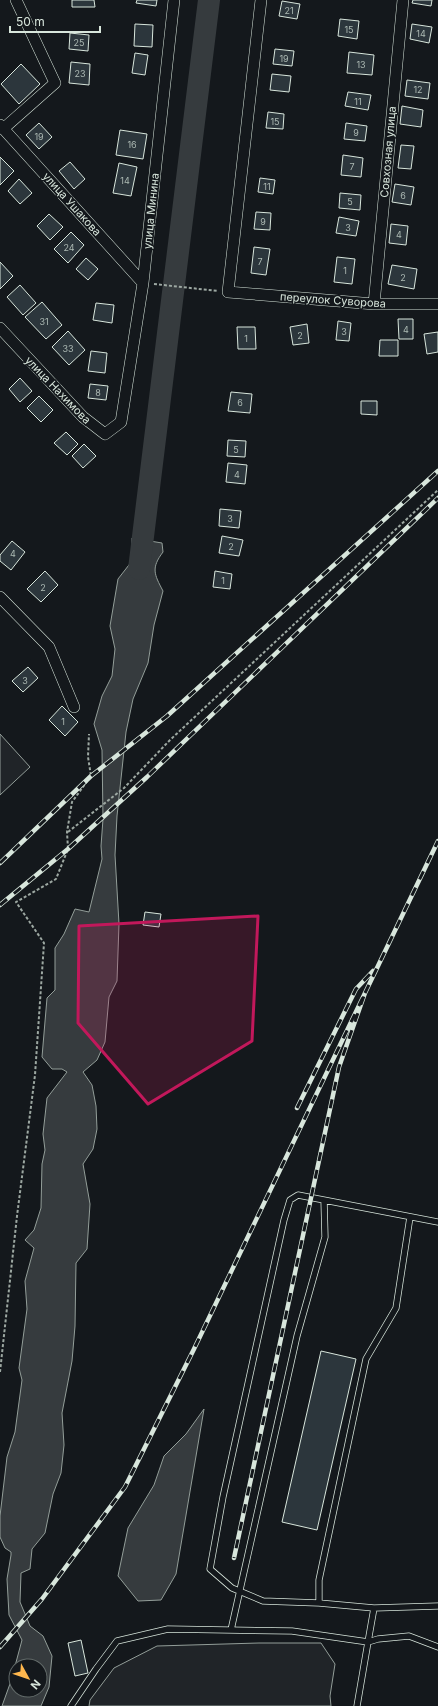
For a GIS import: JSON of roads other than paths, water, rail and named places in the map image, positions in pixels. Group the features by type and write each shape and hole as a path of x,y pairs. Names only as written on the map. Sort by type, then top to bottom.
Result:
{"street":[{"path":"2,127 55,83 16,0"},
{"name":"улица Минина","path":"121,422 143,283 174,0"},
{"name":"переулок Суворова","path":"261,0 228,292 374,304 438,304"},
{"name":"Совхозная улица","path":"374,304 403,0"},
{"name":"улица Ушакова","path":"2,127 143,283"},
{"name":"улица Нахимова","path":"0,328 83,417 105,434 121,422"},
{"path":"0,597 49,647 74,707"}],"lane":[{"path":"438,1222 298,1195 290,1200 284,1220 222,1497 210,1569 232,1588 263,1602 319,1603 374,1608 438,1606"},
{"path":"231,1630 297,1336 325,1237 324,1200"},
{"path":"319,1603 320,1580 366,1359 396,1308 410,1217"},
{"path":"357,1706 374,1608"},
{"path":"71,1706 117,1641 168,1629 292,1631 368,1642 378,1639 409,1636 438,1647"}],"waterway":[{"path":"139,569 209,0"}],"railway":[{"path":"0,863 91,776 167,716 438,471"},
{"path":"0,905 68,849 147,777 438,498"},
{"path":"365,993 438,841"},
{"path":"297,1108 356,989 373,971"},
{"path":"0,1647 42,1599 125,1487 194,1349 365,993 339,1067 234,1558"}]}
